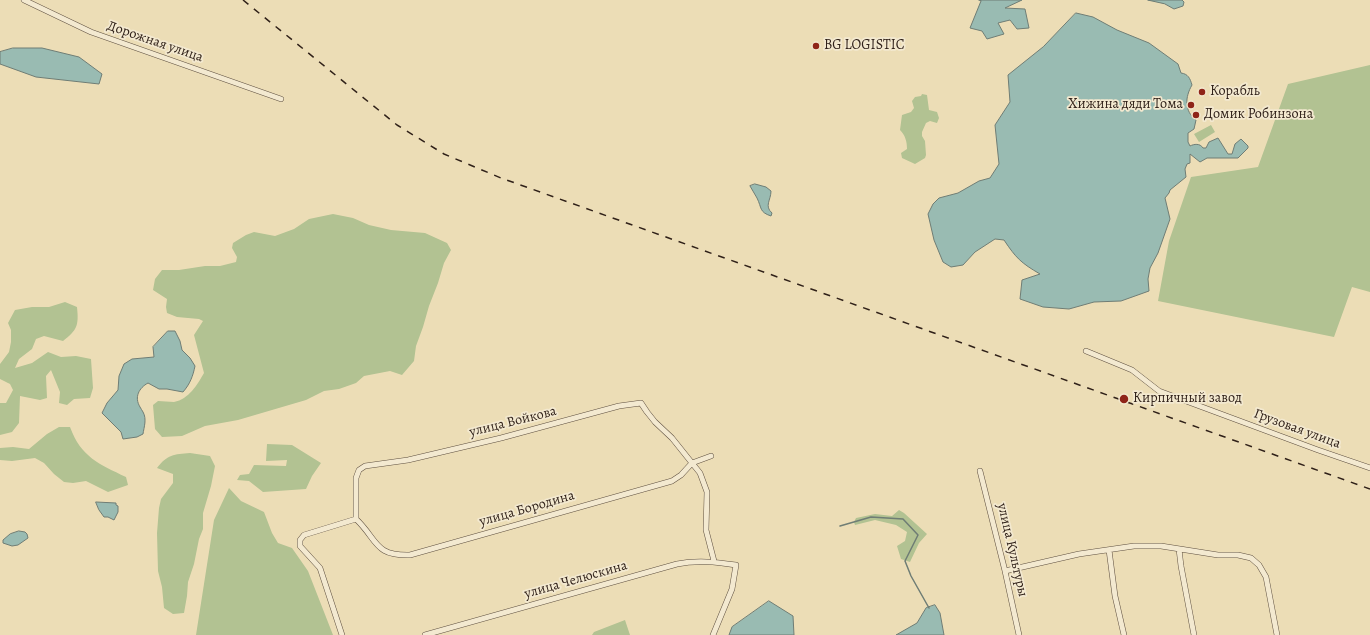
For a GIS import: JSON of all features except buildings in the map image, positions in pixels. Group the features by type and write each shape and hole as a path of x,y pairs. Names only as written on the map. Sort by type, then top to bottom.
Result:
{"street":[{"name":"Дорожная улица","path":"24,0 90,32 281,99"},
{"name":"Грузовая улица","path":"1086,351 1132,370 1159,391 1370,468"},
{"name":"улица Войкова","path":"356,518 356,478 359,470 365,466 408,460 501,438 619,406 641,403 655,422 672,438 692,463"},
{"name":"улица Бородина","path":"356,518 364,526 372,541 385,552 397,556 410,555 672,481 681,475 692,463 711,456"},
{"path":"692,463 700,473 707,492 706,530 714,561"},
{"name":"улица Культуры","path":"980,471 1005,570 1019,635"},
{"path":"342,635 320,568 300,546 300,540 304,535 356,518"},
{"path":"1005,570 1079,554 1134,546 1162,546 1218,555 1238,555 1251,558 1259,565 1266,577 1277,635"},
{"path":"1179,549 1194,635"},
{"path":"1109,550 1115,596 1124,635"},
{"name":"улица Челюскина","path":"425,635 677,564 699,561 714,561 736,565 732,589 713,635"}],"green space":[{"path":"1370,65 1370,292 1352,287 1334,337 1158,301 1169,241 1191,177 1258,167 1288,84"},
{"path":"922,94 927,95 929,110 937,112 939,118 937,123 930,121 926,123 922,136 925,141 926,155 925,158 915,164 902,158 901,153 907,149 907,146 904,136 900,130 902,115 911,112 914,108 912,101 915,97 921,96"},
{"path":"1211,125 1215,132 1199,142 1194,134"},
{"path":"333,214 353,218 369,225 391,230 425,233 447,243 451,250 444,263 429,306 416,346 414,361 402,375 390,371 364,376 356,383 339,389 324,391 306,400 238,420 205,426 182,436 162,437 155,429 153,405 158,401 174,402 184,398 192,391 204,373 194,335 203,321 199,319 177,317 167,313 167,299 153,290 155,279 162,270 220,266 236,262 237,257 232,248 233,243 246,235 254,232 275,236 294,229 309,219"},
{"path":"65,302 77,307 78,319 76,327 71,334 63,341 44,336 36,339 32,349 19,359 15,368 32,363 48,352 61,357 76,356 91,359 93,388 90,398 74,399 67,405 59,403 60,392 51,370 46,376 47,398 40,400 20,396 19,423 12,432 0,435 0,403 6,403 13,390 10,384 0,379 0,364 9,352 11,342 11,330 8,323 15,310 32,307 49,307"},
{"path":"59,427 70,427 74,437 85,453 107,468 126,477 128,485 108,492 86,481 73,483 64,482 44,463 35,458 12,461 0,460 0,448 13,447 29,449 47,434"},
{"path":"267,444 292,445 321,463 312,476 306,489 263,492 249,481 237,480 240,475 249,474 254,465 286,466 287,460 266,461"},
{"path":"190,453 210,456 215,466 203,513 203,529 188,582 184,613 173,614 164,608 162,587 158,571 157,533 161,499 173,483 173,474 157,468 164,460 171,456"},
{"path":"229,488 241,501 264,512 272,533 278,543 292,548 308,571 333,635 196,635 214,520"},
{"path":"899,510 927,534 919,543 910,562 901,559 897,546 905,541 907,532 896,525 875,520 855,525 854,522 856,518 875,514 892,516"},
{"path":"625,620 630,635 592,635 594,632"}],"water":[{"path":"979,0 1022,0 1005,8 1025,9 1029,28 1017,29 1010,20 998,23 1004,34 987,39 982,31 970,28 981,1"},
{"path":"1148,0 1182,0 1184,2 1183,6 1174,9 1165,4"},
{"path":"1076,13 1093,17 1117,30 1149,43 1178,64 1181,73 1188,77 1192,85 1188,94 1187,104 1189,112 1196,120 1194,129 1188,133 1188,142 1190,146 1197,144 1203,148 1206,148 1209,142 1218,138 1228,154 1232,154 1235,144 1241,139 1248,146 1248,148 1238,158 1207,158 1200,162 1190,154 1190,163 1187,164 1185,169 1186,177 1170,190 1165,198 1170,219 1158,253 1150,268 1148,279 1149,291 1121,301 1094,302 1069,309 1043,307 1020,299 1022,280 1040,274 1019,260 1004,240 995,239 975,252 963,265 951,267 943,262 934,240 928,214 933,204 939,198 958,193 979,181 990,178 999,164 995,125 1010,102 1008,75 1043,47"},
{"path":"13,48 42,48 79,57 102,74 99,84 36,77 0,64 0,52"},
{"path":"755,184 766,187 771,191 768,208 772,213 771,216 764,213 761,209 750,186"},
{"path":"168,331 175,331 180,341 182,350 195,366 191,380 183,392 159,389 148,383 145,385 138,393 137,400 145,417 143,434 137,437 123,439 121,432 102,413 107,403 118,390 119,376 124,364 132,359 154,357 153,347"},
{"path":"96,502 116,503 118,506 118,512 114,520 104,517"},
{"path":"19,531 25,532 28,538 18,545 12,546 3,543 3,540 10,534"},
{"path":"769,601 793,616 794,635 729,635 732,627"},
{"path":"935,605 940,613 944,635 896,635 917,623 926,608"}],"waterway":[{"path":"840,526 871,517 903,519 918,535 905,561 911,576 929,608"}],"railway":[{"path":"243,0 397,125 444,154 501,178 1370,489"}],"place":[{"name":"BG LOGISTIC","path":"816,46"},
{"name":"Корабль","path":"1202,92"},
{"name":"Хижина дяди Тома","path":"1191,105"},
{"name":"Домик Робинзона","path":"1196,115"},
{"name":"Кирпичный завод","path":"1124,399"}]}
